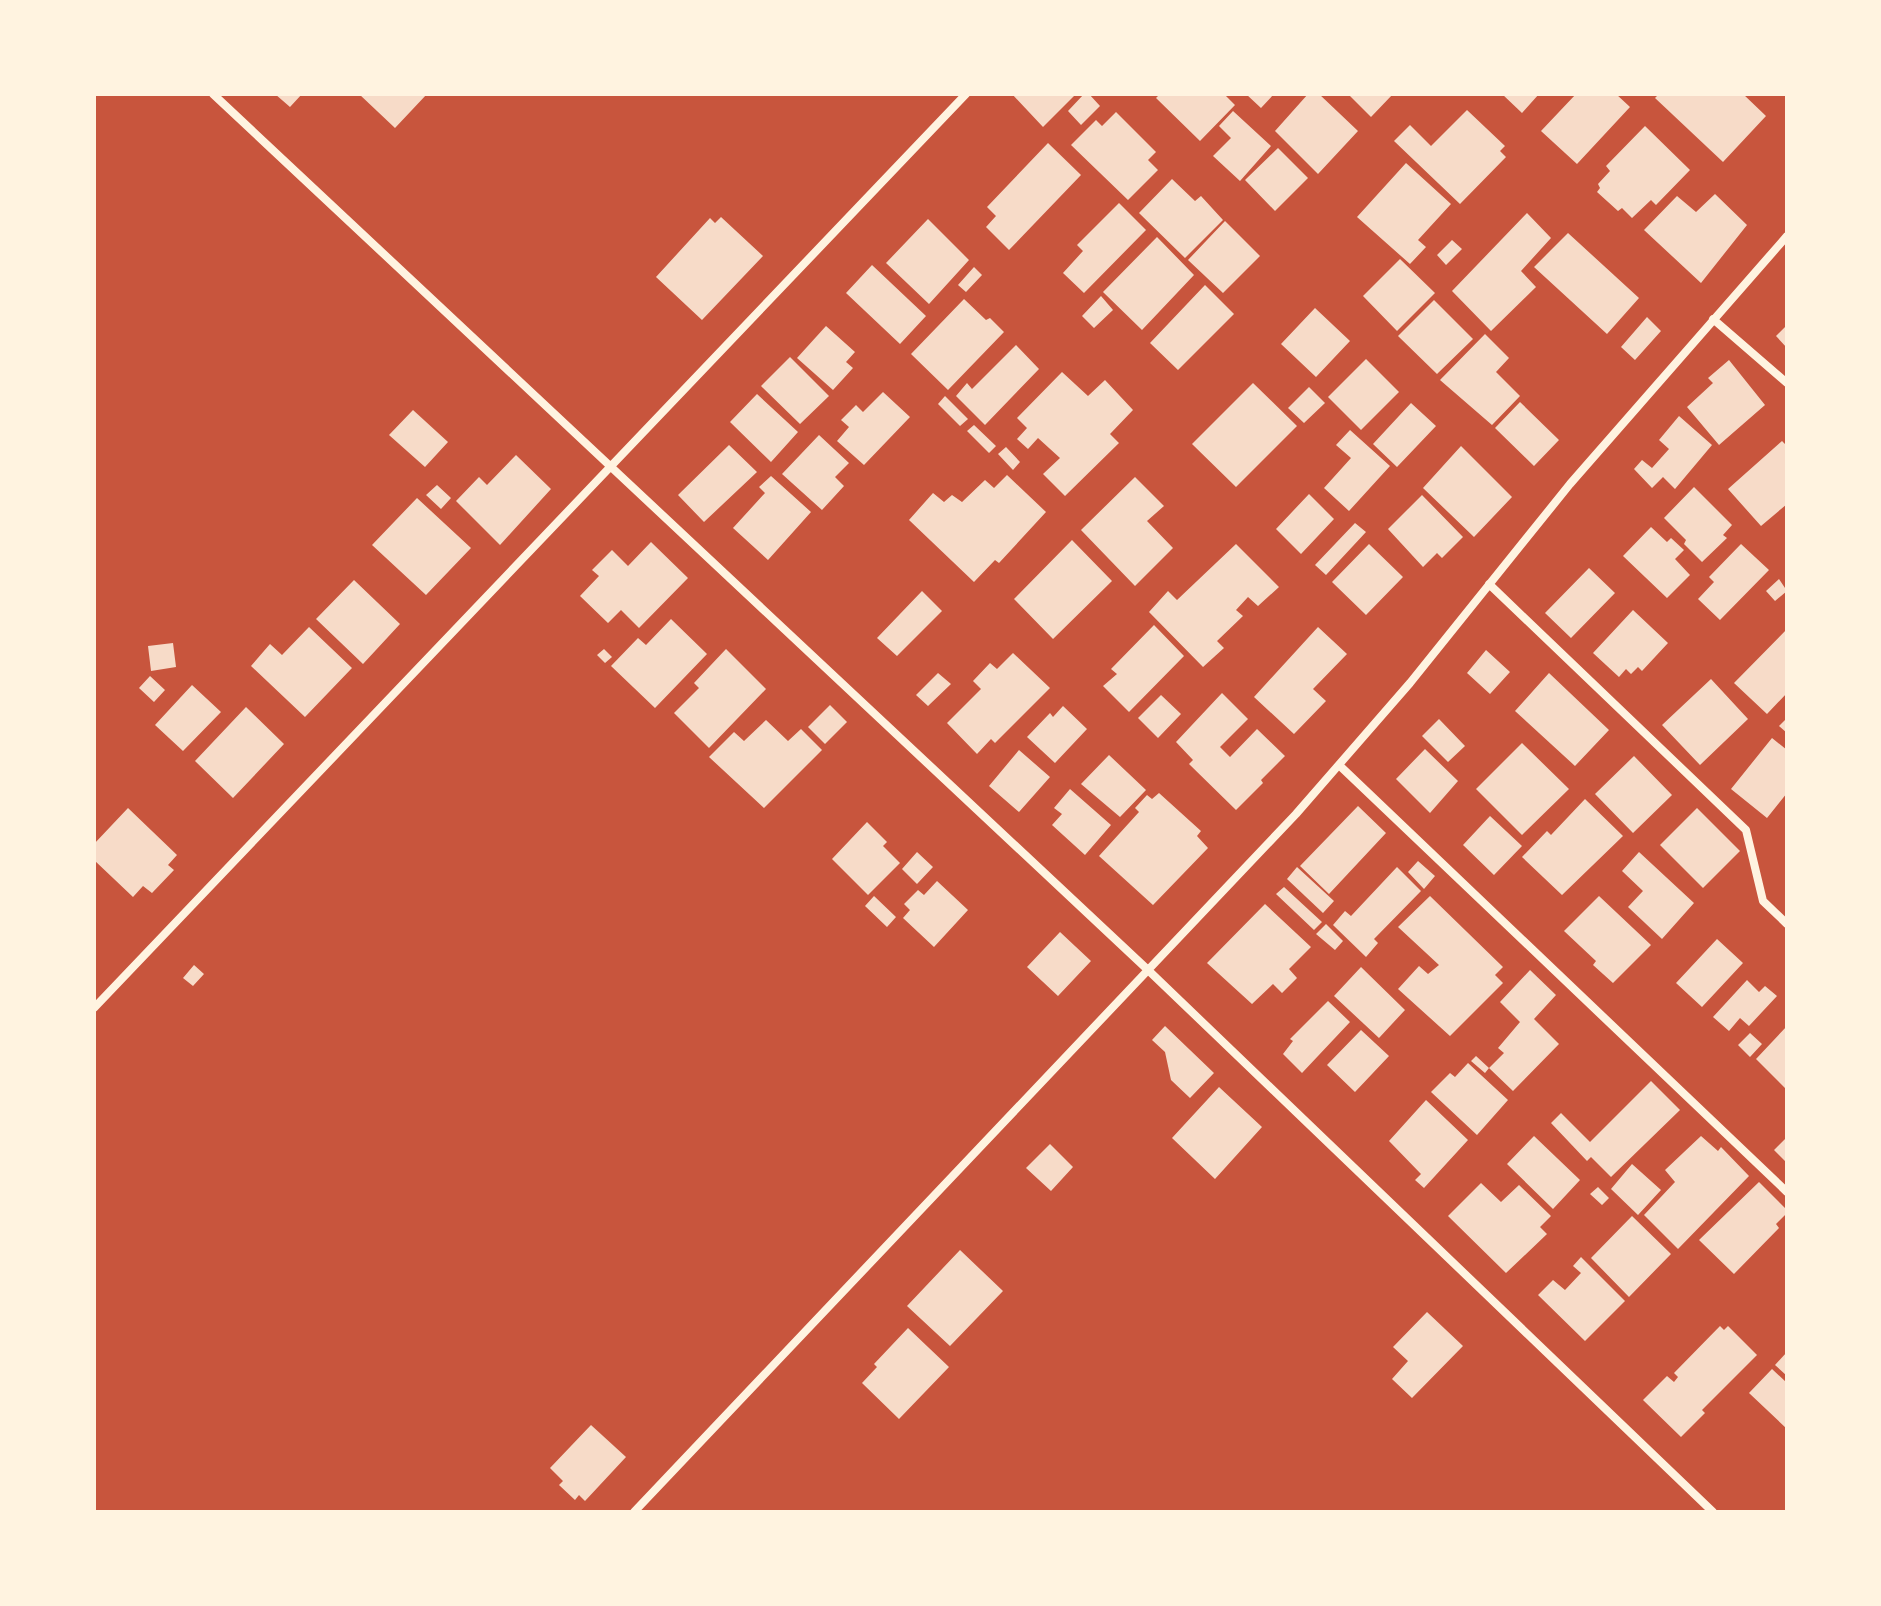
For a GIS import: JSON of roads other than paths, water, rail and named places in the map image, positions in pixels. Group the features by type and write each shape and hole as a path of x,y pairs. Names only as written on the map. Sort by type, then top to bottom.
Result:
{"street":[{"path":"213,94 1148,970 1713,1512"},
{"path":"94,1008 966,94"},
{"path":"634,1512 1339,765 1410,683 1570,484 1787,236"},
{"path":"1713,319 1787,383"},
{"path":"1489,584 1746,830 1763,901 1787,924"},
{"path":"1339,765 1787,1192"}]}
